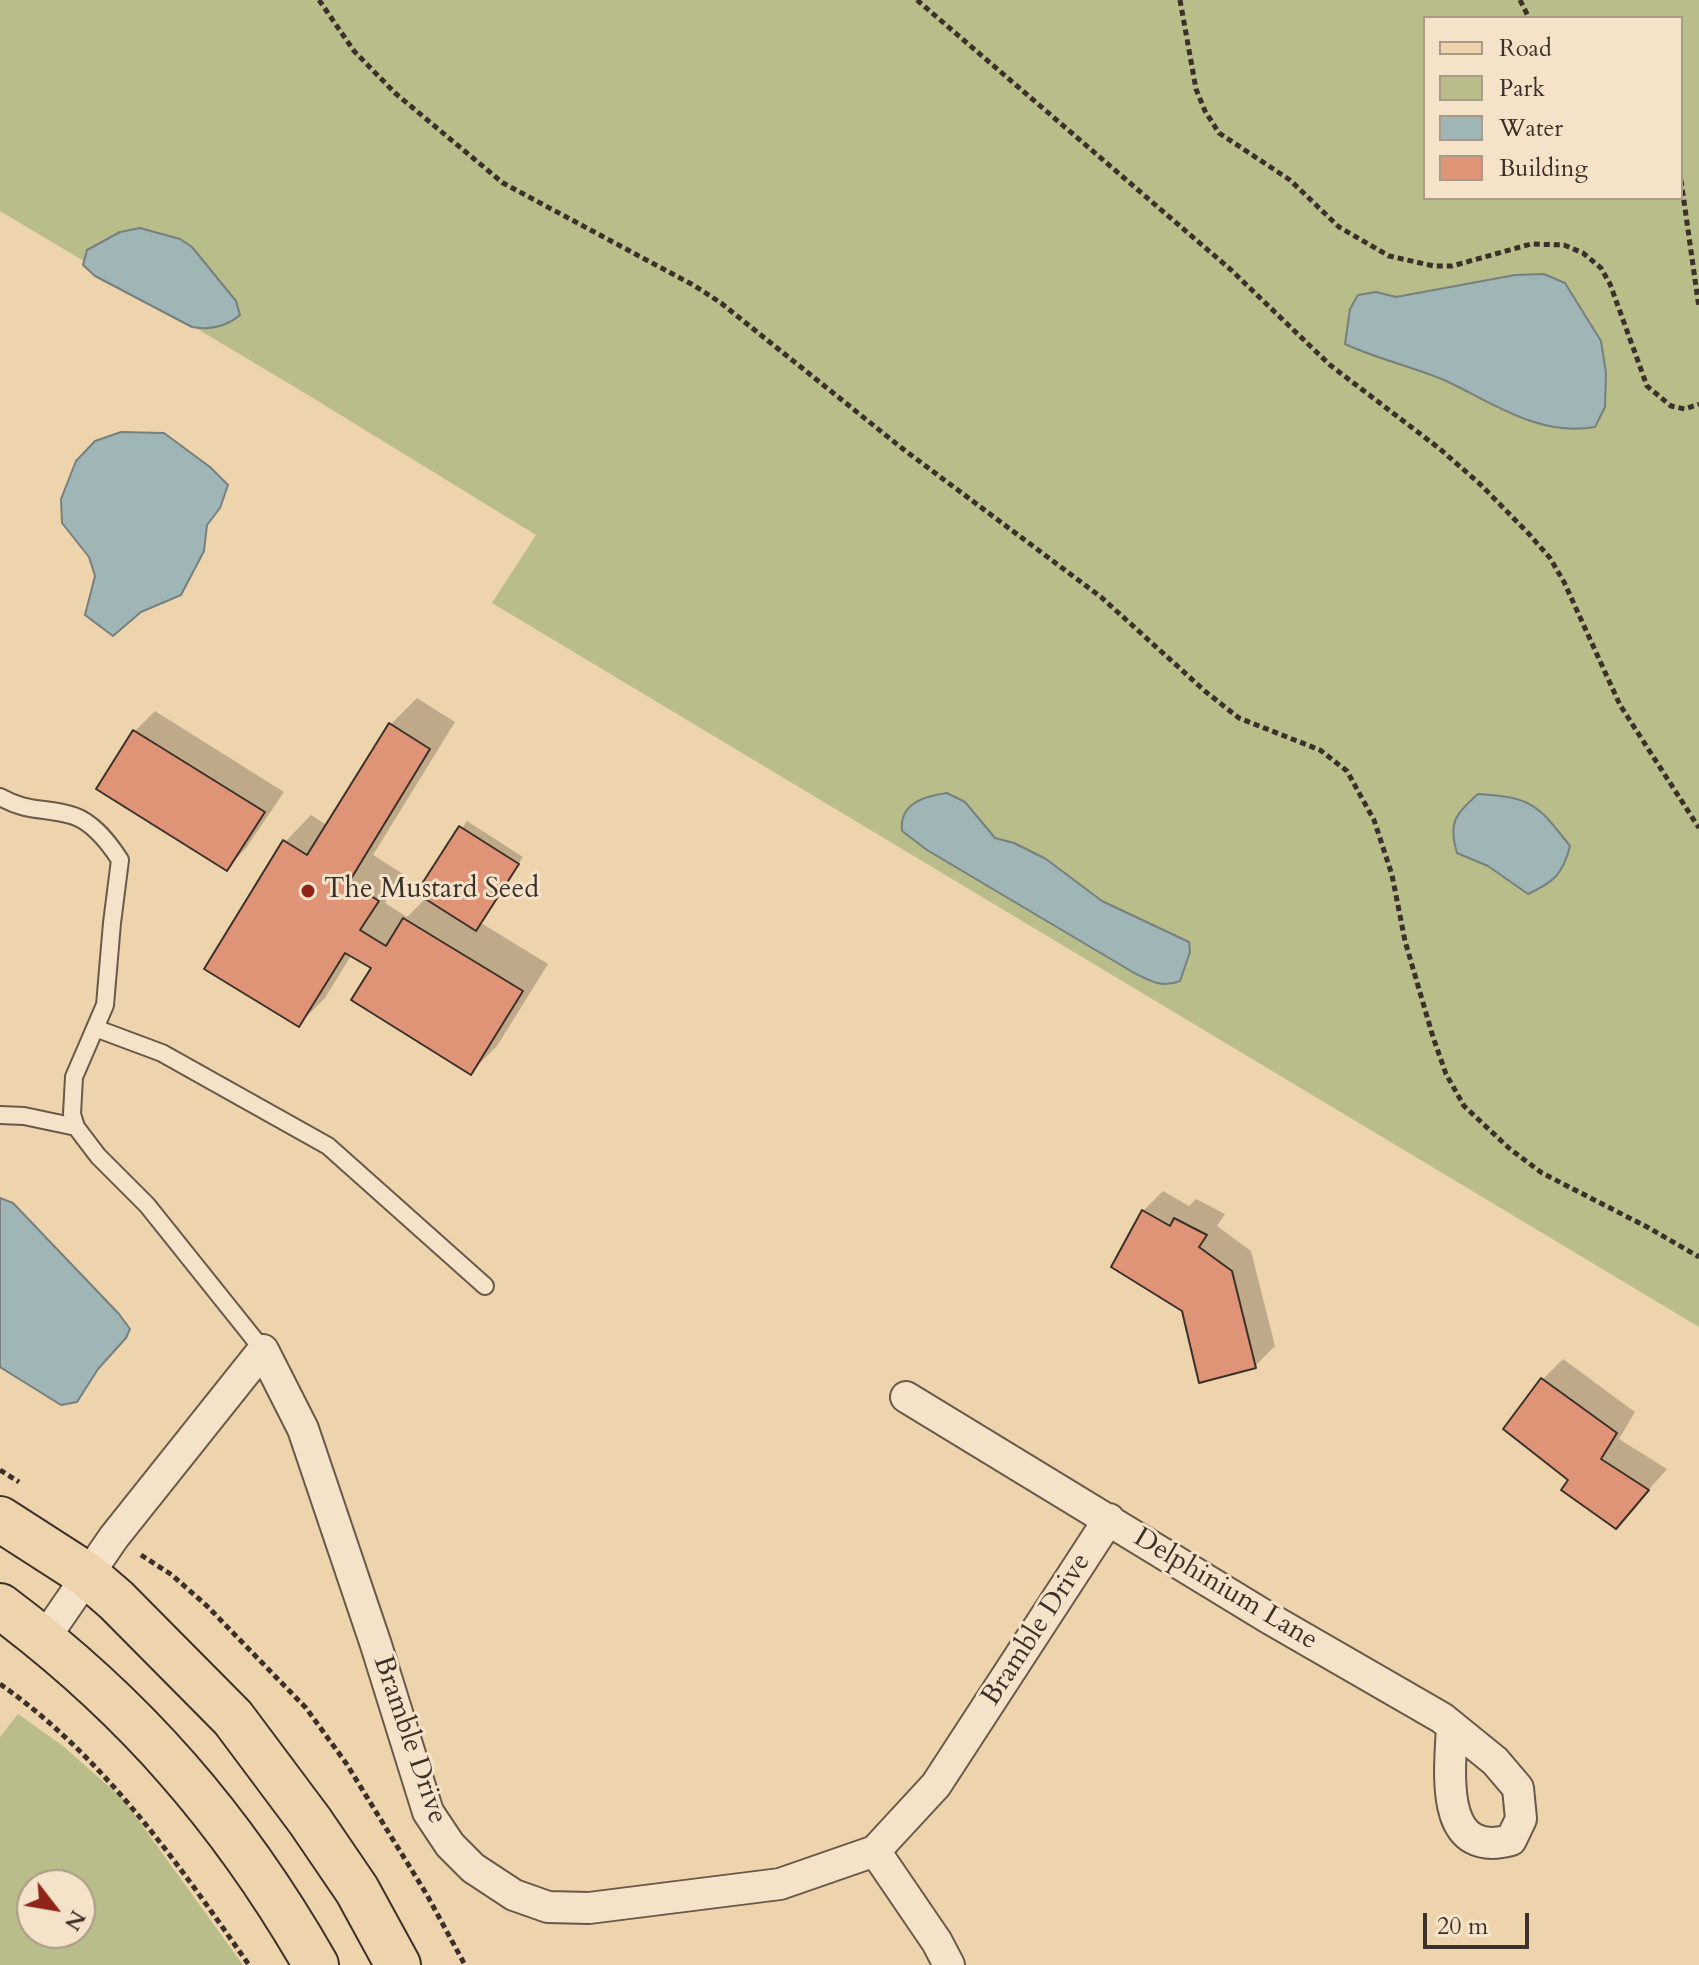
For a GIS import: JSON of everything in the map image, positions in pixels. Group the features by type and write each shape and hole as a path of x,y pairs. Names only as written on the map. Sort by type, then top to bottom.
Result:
{"main road":[{"path":"0,1519 87,1575 116,1600 233,1718 357,1890 398,1965"},
{"path":"0,1606 44,1639 128,1714 213,1808 275,1896 316,1965"}],"street":[{"path":"44,1639 114,1537 263,1350"},
{"name":"Bramble Drive","path":"263,1350 303,1429 428,1812 450,1845 473,1868 514,1895 548,1907 566,1909 780,1884 875,1851 936,1785 1109,1519"},
{"name":"Delphinium Lane","path":"906,1397 1267,1617 1442,1718 1452,1726 1495,1761 1518,1788 1521,1819 1511,1840 1493,1845 1472,1839 1454,1815 1450,1789 1452,1726"},
{"path":"875,1851 937,1942 949,1965"}],"lane":[{"path":"0,797 25,809 76,817 97,831 120,860 105,1005 74,1077 71,1099 76,1127 98,1156 147,1205 263,1350"},
{"path":"95,1028 162,1053 328,1146 485,1286"},
{"path":"0,1115 24,1116 76,1127"}],"path":[{"path":"319,0 354,51 395,93 503,183 721,303 903,449 1101,597 1223,706 1249,723 1320,750 1347,771 1374,820 1392,875 1405,941 1433,1037 1446,1074 1464,1106 1510,1149 1542,1173 1699,1257"},
{"path":"917,0 1230,269 1330,365 1470,475 1529,534 1550,558 1564,582 1620,705 1699,828"},
{"path":"1180,0 1196,89 1219,133 1290,180 1339,227 1389,256 1434,266 1452,266 1531,244 1564,245 1583,253 1601,268 1610,284 1647,386 1671,406 1685,409 1699,404"},
{"path":"1683,194 1699,308"},
{"path":"0,1684 72,1743 108,1778 190,1882 249,1965"}],"green space":[{"path":"0,0 1699,0 1699,1327 492,603 536,535 0,211"},
{"path":"18,1714 63,1746 123,1799 243,1965 0,1965 0,1737"}],"water":[{"path":"140,228 180,239 192,247 236,301 240,315 217,327 192,327 95,276 83,265 87,250 120,232"},
{"path":"1544,274 1565,283 1601,341 1606,373 1605,407 1595,427 1554,427 1516,416 1444,380 1345,344 1350,309 1358,295 1376,292 1396,297 1515,275"},
{"path":"121,432 164,433 210,467 228,485 220,508 207,525 204,551 181,595 141,612 113,636 85,615 95,576 89,557 62,523 61,499 76,461 95,441"},
{"path":"947,793 965,802 995,838 1014,843 1046,859 1102,901 1189,942 1190,952 1180,981 1163,984 1136,974 927,850 902,831 902,821 909,807 930,796"},
{"path":"1478,794 1522,801 1541,812 1559,832 1570,846 1564,864 1551,881 1528,894 1488,866 1457,853 1453,834 1456,820"},
{"path":"0,1198 13,1203 130,1329 77,1402 61,1405 0,1367"}],"building":[{"name":"The Mustard Seed","path":"389,723 430,749 349,882 379,901 360,930 386,946 403,918 523,991 471,1075 351,1000 371,968 345,953 299,1027 204,969 283,840 307,855"},
{"path":"133,730 265,812 227,871 96,789"},
{"path":"459,826 519,864 476,931 416,893"},
{"path":"1142,1210 1170,1226 1174,1218 1207,1235 1199,1247 1232,1271 1256,1368 1199,1383 1182,1311 1111,1267"},
{"path":"1541,1378 1617,1433 1601,1459 1649,1490 1616,1529 1561,1490 1568,1480 1503,1429"}],"place":[{"name":"The Mustard Seed","path":"308,891"}]}
